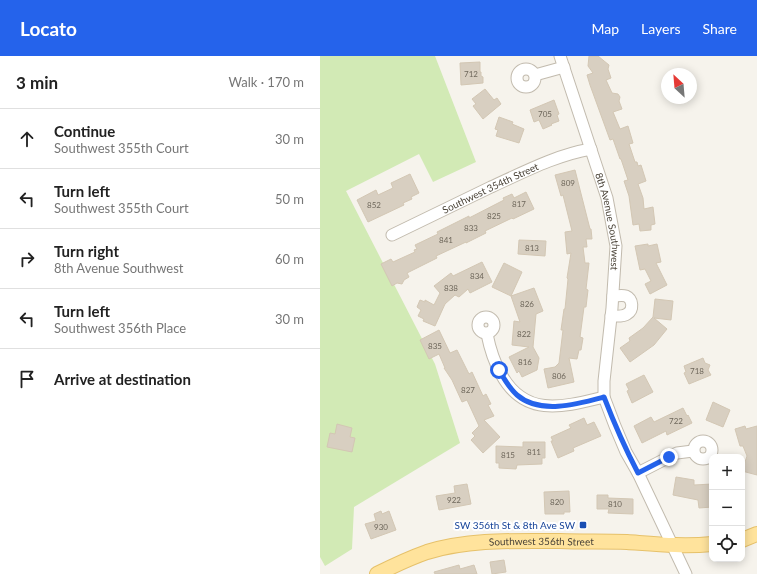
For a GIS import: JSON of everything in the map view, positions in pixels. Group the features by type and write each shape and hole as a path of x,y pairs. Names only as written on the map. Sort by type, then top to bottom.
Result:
{"main road":[{"path":"745,539 757,534"},
{"name":"Southwest 356th Street","path":"377,574 427,552 468,543 524,541 625,542 672,546 709,544"}],"street":[{"path":"535,75 562,61"},
{"name":"8th Avenue Southwest","path":"562,61 607,198 616,246 604,397 614,426 626,452 638,473 686,574"},
{"name":"Southwest 354th Street","path":"392,235 534,168 576,152 591,149"},
{"path":"611,316 628,314 632,305 630,299 627,297 613,296"},
{"path":"487,334 490,349 503,378 511,389 524,400 539,405 565,406 604,397"},
{"path":"638,473 677,453 693,451"}],"green space":[{"path":"320,56 435,56 476,162 433,182 419,154 346,191 435,364 460,443 354,507 352,549 325,566 320,557"}],"building":[{"path":"589,56 598,56 609,65 608,69 611,78 606,80 612,93 618,94 620,97 619,101 622,109 613,112 620,129 628,126 633,143 629,144 635,162 637,162 638,166 641,165 646,181 638,184 643,198 644,209 653,207 655,224 651,225 651,230 640,231 639,224 633,225 629,196 624,181 628,180 613,139 610,140 587,75 593,73 588,66"},
{"path":"480,62 480,72 481,76 483,77 483,83 461,85 460,63"},
{"path":"485,89 494,100 497,98 501,104 483,119 473,106 476,104 472,99"},
{"path":"554,100 559,114 557,115 559,121 543,129 539,120 534,122 530,110"},
{"path":"499,117 513,122 512,124 524,129 519,143 496,136 498,130 495,129"},
{"path":"575,170 591,229 592,239 586,239 587,247 583,247 585,263 589,263 586,289 588,290 586,307 584,307 580,337 583,338 581,350 579,350 577,359 569,358 574,382 548,388 544,369 555,367 559,363 563,330 561,330 565,309 567,278 571,253 567,254 565,232 572,231 563,195 561,196 555,175"},
{"path":"410,174 419,193 411,197 412,199 403,203 404,205 368,222 357,200 376,190 378,195 393,188 391,183"},
{"path":"526,192 534,209 513,219 512,218 485,231 486,233 466,243 436,256 437,258 407,273 409,277 404,280 402,284 397,283 392,286 381,264 391,259 393,262 415,252 414,250 417,249 415,245 438,234 437,232 504,200 503,198 512,194 514,198"},
{"path":"519,240 546,241 545,256 518,254"},
{"path":"648,244 648,246 657,244 661,262 656,263 667,285 650,294 645,284 651,281 645,269 640,270 635,246"},
{"path":"482,262 492,282 470,293 468,289 459,297 455,295 445,304 435,326 423,321 424,319 418,316 421,310 417,307 420,300 425,302 425,300 434,305 440,293 434,286 451,273 453,276"},
{"path":"504,263 522,272 511,296 492,287"},
{"path":"534,288 543,311 536,314 533,347 539,358 537,370 522,377 519,371 517,373 509,357 529,347 512,345 514,321 520,322 511,296"},
{"path":"655,299 673,301 671,320 654,318 667,329 654,345 630,362 620,348 630,341 629,338 643,328 653,317"},
{"path":"439,330 450,353 457,350 469,374 472,372 483,396 486,394 491,404 488,405 494,416 484,420 500,437 483,453 471,440 475,436 472,433 479,426 467,400 462,402 452,380 444,368 439,354 429,359 420,340"},
{"path":"703,358 705,363 710,365 708,370 711,375 689,384 684,373 686,372 684,366"},
{"path":"644,375 653,392 632,403 626,384"},
{"path":"713,402 730,410 723,427 706,420"},
{"path":"683,408 692,423 667,435 666,431 642,443 634,426 651,417 654,422"},
{"path":"584,418 587,425 594,422 601,436 573,448 574,451 558,458 551,441 553,441 551,437 571,428 569,425"},
{"path":"337,424 352,428 350,437 355,438 352,452 327,447 330,433 335,434"},
{"path":"745,426 746,429 757,426 757,475 745,472 745,462 747,456 743,446 740,446 735,429"},
{"path":"523,442 545,442 545,458 542,458 542,464 517,465 516,469 499,468 499,463 496,463 496,446 523,447"},
{"path":"676,477 694,480 694,485 709,484 709,507 699,508 698,500 673,495"},
{"path":"467,484 471,504 439,510 436,496 455,493 454,486"},
{"path":"569,491 570,512 564,512 564,514 545,514 544,492"},
{"path":"597,495 608,495 608,498 633,499 633,514 608,513 609,509 597,509"},
{"path":"381,511 382,514 389,511 396,530 371,539 365,524 376,521 374,514"},
{"path":"504,560 506,572 492,574 490,562"},
{"path":"459,565 460,569 474,565 477,574 435,574 434,572"}],"place":[{"name":"SW 356th St & 8th Ave SW","path":"583,525"}],"route":[{"path":"499,370 511,389 524,400 531,403 550,406 565,406 604,397 614,426 638,473 669,457"}]}
